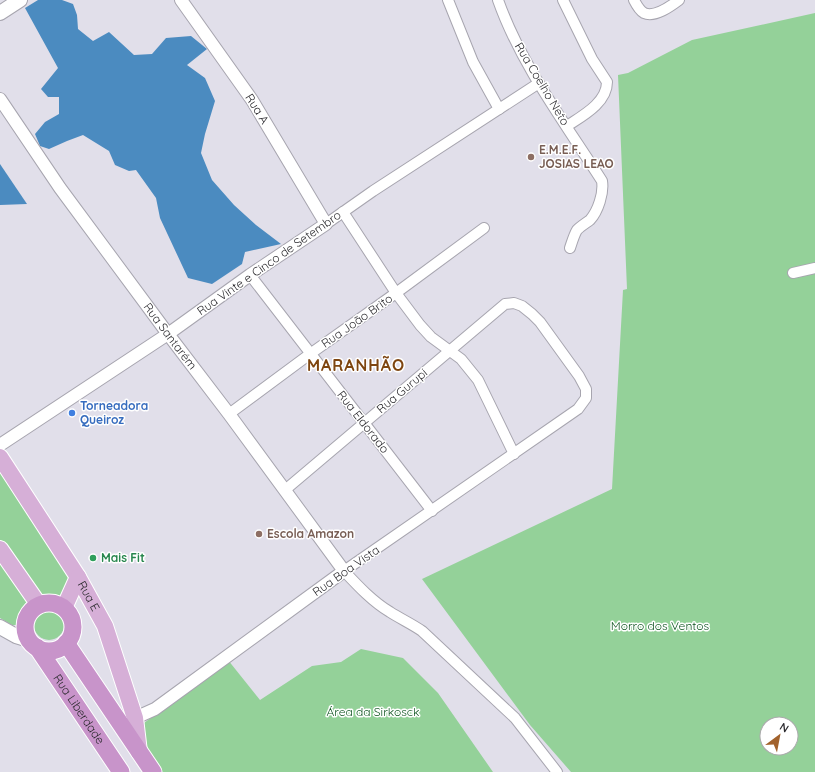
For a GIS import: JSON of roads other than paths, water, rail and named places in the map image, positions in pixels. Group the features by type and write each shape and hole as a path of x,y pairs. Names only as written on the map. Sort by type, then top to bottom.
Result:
{"highway":[{"path":"47,603 55,603 64,608 70,614 73,629 71,637 66,643 60,648 52,650 45,650 33,644 26,634 26,620 33,608 47,603"},
{"path":"66,643 153,772"},
{"name":"Rua Liberdade","path":"33,644 121,772"}],"main road":[{"path":"0,13 20,0"},
{"name":"Rua E","path":"0,457 78,577 105,626 135,718 139,752"},
{"path":"0,549 39,605"},
{"path":"64,608 78,577"},
{"path":"0,627 33,644"}],"street":[{"name":"Rua A","path":"181,0 252,100 326,224"},
{"path":"448,0 473,62 499,109"},
{"name":"Rua Coelho Neto","path":"498,0 508,26 526,62 602,181 602,196 591,218 578,230 570,248"},
{"path":"563,0 592,59 607,82 606,91 600,100 589,111 567,126"},
{"path":"634,0 638,8 644,13 650,14 658,12 679,0"},
{"name":"Rua Vinte e Cinco de Setembro","path":"0,445 168,334 250,275 373,191 539,82"},
{"name":"Rua Santarém","path":"0,99 60,188 344,571"},
{"path":"344,212 396,293 425,331 430,337 461,359 478,380 514,454"},
{"name":"Rua João Brito","path":"229,414 484,228"},
{"path":"794,273 815,268"},
{"name":"Rua Eldorado","path":"250,275 432,511"},
{"name":"Rua Gurupi","path":"285,490 500,307 508,303 514,303 522,306 540,322 580,376 586,389 586,398 578,409"},
{"name":"Rua Boa Vista","path":"135,718 155,709 344,571 578,409"},
{"path":"344,571 365,593 389,612 422,631 510,713 557,772"},
{"path":"111,710 135,718"}],"water":[{"path":"38,0 62,0 73,4 77,15 78,29 93,41 109,32 134,55 152,54 166,38 191,36 207,49 187,65 205,78 215,101 201,153 212,180 234,205 256,225 281,244 245,252 242,264 212,284 188,278 160,218 156,198 136,170 129,171 115,165 109,151 83,135 49,149 40,146 35,134 45,122 59,114 59,97 48,97 41,89 58,68 25,8"},
{"path":"0,164 27,204 0,205"}],"place":[{"name":"E.M.E.F. JOSIAS LEAO","path":"531,157"},
{"name":"Torneadora Queiroz","path":"72,413"},
{"name":"Escola Amazon","path":"259,534"},
{"name":"Mais Fit","path":"93,558"}],"district":[{"name":"MARANHÃO","path":"356,365"}],"park label":[{"name":"Morro dos Ventos","path":"660,626"},
{"name":"Área da Sirkosck","path":"373,712"}]}
